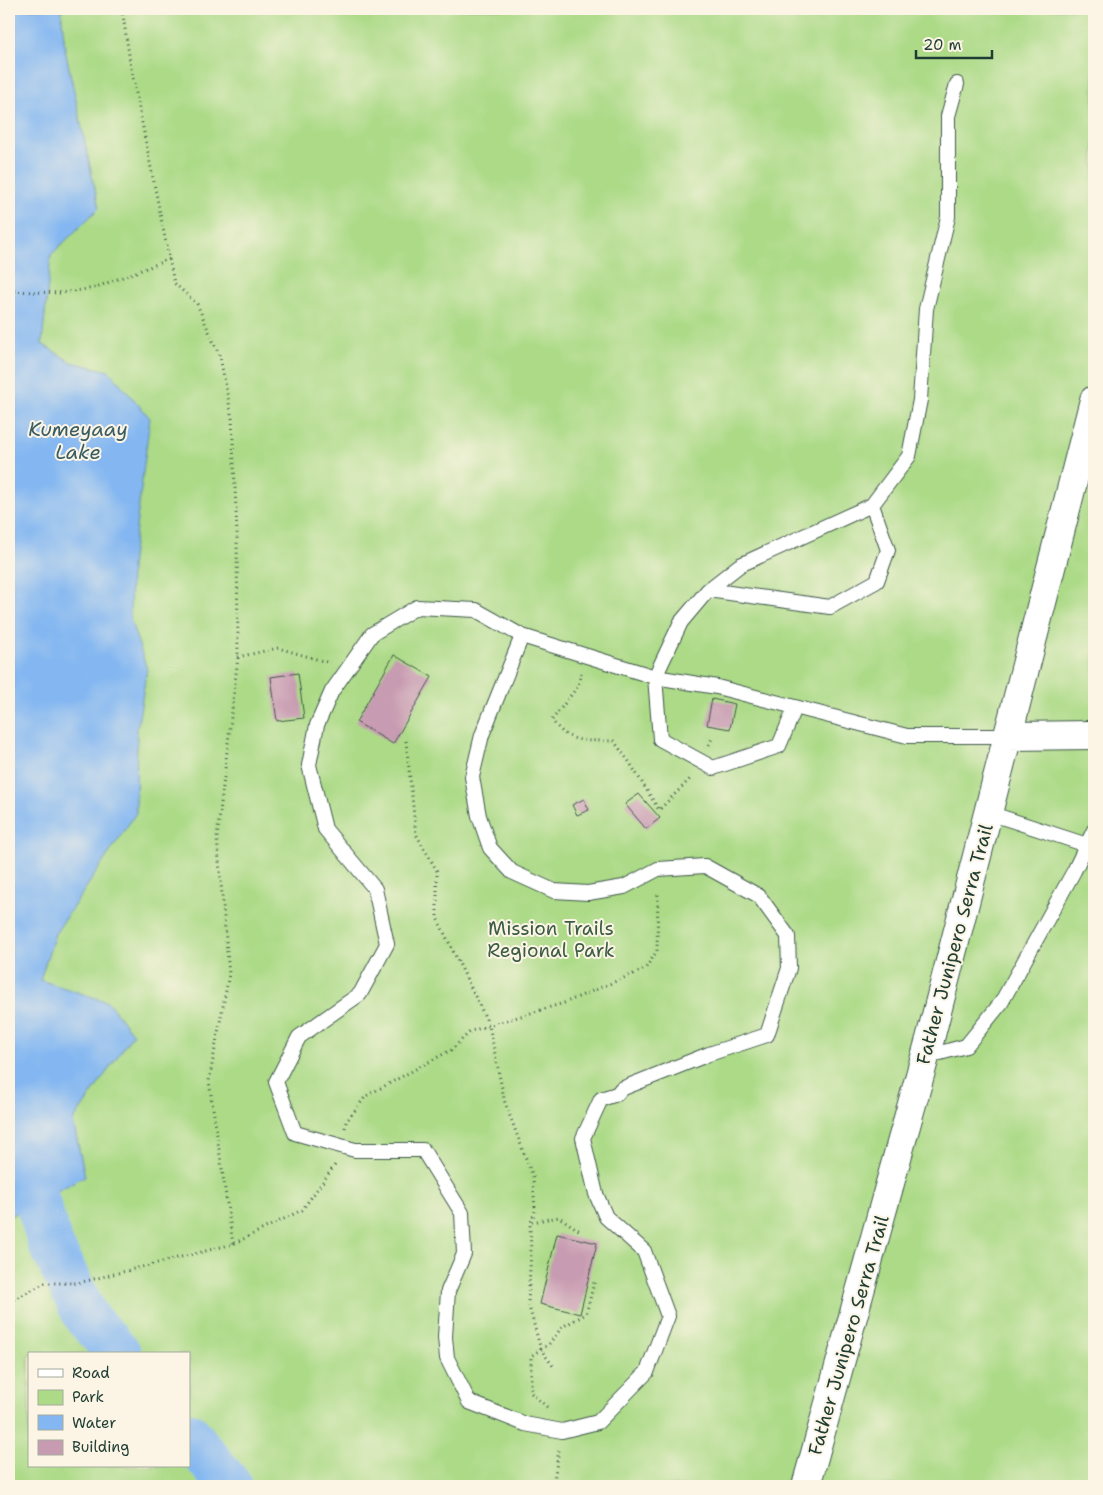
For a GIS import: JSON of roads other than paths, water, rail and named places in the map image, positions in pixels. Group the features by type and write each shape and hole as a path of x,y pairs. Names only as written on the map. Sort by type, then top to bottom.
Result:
{"street":[{"name":"Father Junipero Serra Trail","path":"806,1486 925,1057 1094,400"},
{"path":"1008,736 1094,735"}],"lane":[{"path":"796,708 779,746 713,768 660,739 655,677 681,622 708,590 740,565 872,505 909,456 920,400 926,309 948,217 948,116 958,84"},
{"path":"708,590 830,607 877,581 888,550 872,505"},
{"path":"522,636 482,735 472,777 479,816 490,848 512,872 554,891 588,893 624,886 658,869 705,866 759,896 788,936 789,968 767,1035 709,1054 621,1089 617,1094 601,1099 583,1138 596,1194 606,1217 644,1251 668,1316 648,1372 598,1422 562,1431 525,1424 469,1402 447,1358 445,1337 448,1291 464,1254 462,1213 424,1150 355,1150 295,1133 276,1082 299,1037 360,994 387,944 375,889 324,829 309,765 317,725 332,691 372,634 417,607 476,610 522,636 655,677 717,687 907,736 1008,736"},
{"path":"989,813 1087,844"},
{"path":"925,1057 966,1046 1001,1003 1094,830"}],"water":[{"name":"Kumeyaay Lake","path":"9,9 61,9 65,49 99,208 51,255 42,344 71,362 109,371 150,418 131,567 130,619 147,669 137,730 136,813 55,934 40,980 108,1002 133,1034 73,1121 85,1176 9,1217"}],"waterway":[{"path":"9,1108 50,1243 86,1317 117,1352"},
{"path":"190,1436 230,1486"}],"park label":[{"name":"Mission Trails Regional Park","path":"551,939"}]}
